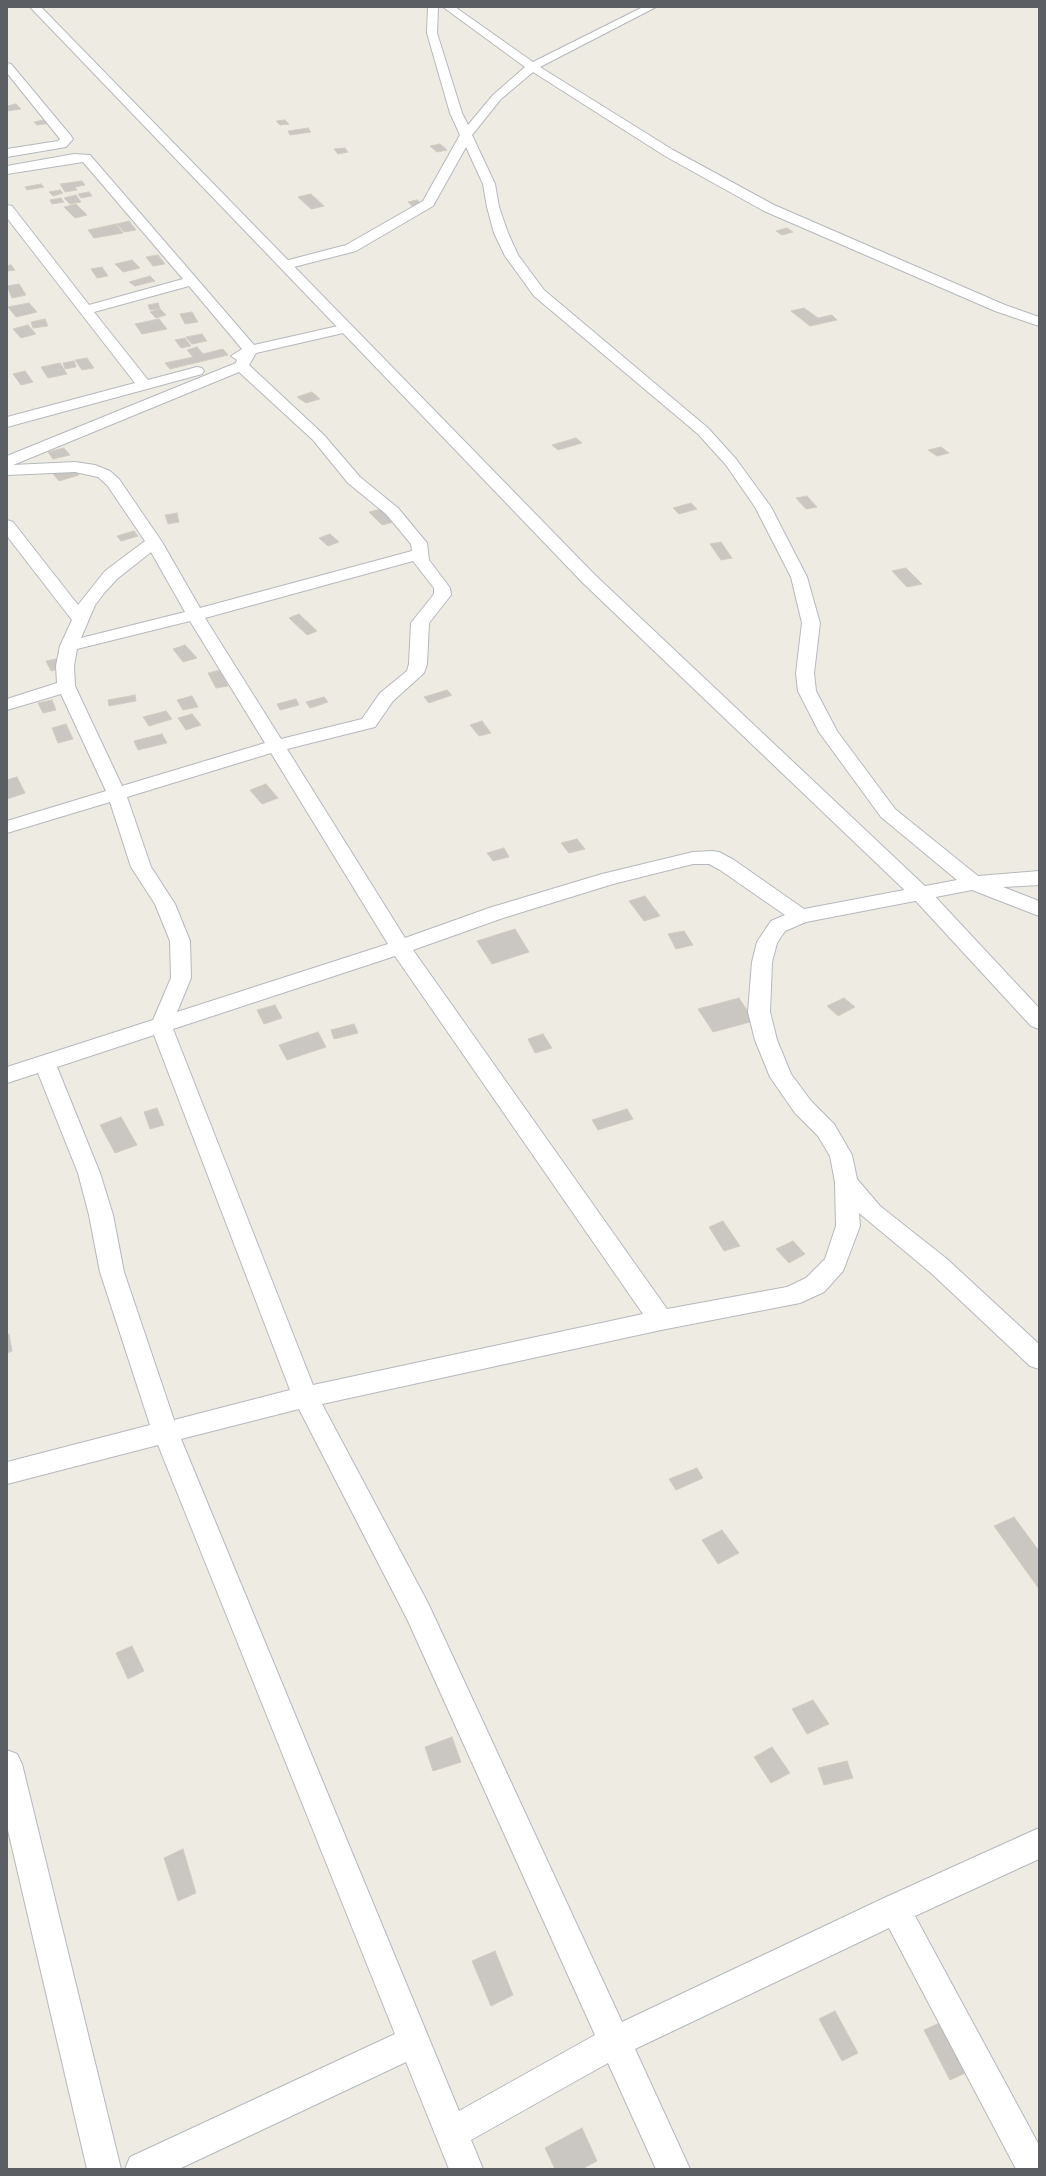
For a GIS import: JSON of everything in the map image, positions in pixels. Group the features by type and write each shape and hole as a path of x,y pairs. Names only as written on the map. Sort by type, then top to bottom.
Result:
{"street":[{"path":"35,7 589,580 921,894 1039,1021"},
{"path":"433,7 432,32 456,113 489,184 493,207 501,233 512,256 540,293 571,322 703,432 731,462 763,507 799,577 811,623 805,673 807,691 828,732 888,812 974,883 1039,909"},
{"path":"448,7 532,67 669,152 769,208 1000,308 1039,322"},
{"path":"286,265 351,248 428,203 466,135 497,97 532,67 651,7"},
{"path":"7,66 67,139 62,144 7,153"},
{"path":"7,170 74,158 86,158 251,350"},
{"path":"7,208 12,224 86,310 144,385"},
{"path":"86,310 192,281"},
{"path":"7,422 220,365 251,350 347,328"},
{"path":"7,462 241,366 251,350"},
{"path":"7,827 275,746 358,727 369,723 386,697 415,673 418,664 420,623 443,595 442,588 421,560 419,543 392,511 354,480 318,437 241,366"},
{"path":"7,470 75,467 104,474 113,482 154,542 195,614 275,746 400,947 661,1320"},
{"path":"7,525 81,620"},
{"path":"154,542 112,575 99,588 88,604 69,646 65,666 66,686 117,795 141,867 165,904 180,941 181,978 161,1025 305,1397 418,1612 673,2169"},
{"path":"69,646 420,554"},
{"path":"7,705 66,686"},
{"path":"8,1072 45,1064 496,914 609,879 693,858 712,857 727,865 801,916"},
{"path":"7,1473 166,1434 305,1397 661,1320 791,1296 815,1285 835,1264 848,1226 846,1182 841,1155 826,1130 802,1107 781,1077 766,1040 759,1012 762,962 766,942 778,926 801,916 974,883 1039,878"},
{"path":"45,1064 89,1173 101,1215 112,1272 166,1434 466,2169"},
{"path":"846,1182 872,1212 939,1266 1039,1359"},
{"path":"7,1764 104,2169"},
{"path":"451,2133 614,2042 895,1909 1039,1843"},
{"path":"895,1909 1034,2169"},
{"path":"142,2169 413,2042"}],"building":[{"path":"16,104 21,109 7,111 7,106"},
{"path":"49,119 52,123 37,125 34,122"},
{"path":"285,120 289,124 280,125 276,121"},
{"path":"308,128 311,132 290,135 288,131"},
{"path":"440,144 447,150 437,152 430,146"},
{"path":"345,148 348,152 338,154 334,149"},
{"path":"82,181 85,185 75,187 77,190 65,192 60,184"},
{"path":"41,184 44,187 27,190 25,187"},
{"path":"60,190 63,193 53,196 49,192"},
{"path":"89,192 92,196 81,198 78,194"},
{"path":"311,194 324,206 311,209 298,197"},
{"path":"76,195 81,202 70,204 64,198"},
{"path":"61,198 64,202 52,204 50,200"},
{"path":"417,200 421,203 412,206 408,202"},
{"path":"76,204 87,215 75,218 64,207"},
{"path":"129,221 136,230 124,232 117,224"},
{"path":"116,224 123,233 94,238 88,230"},
{"path":"787,228 793,232 782,235 776,231"},
{"path":"158,255 165,264 153,266 146,257"},
{"path":"132,260 140,268 123,272 115,264"},
{"path":"11,265 15,270 7,271 7,266"},
{"path":"102,267 108,276 97,278 91,269"},
{"path":"150,276 155,281 135,286 129,282"},
{"path":"19,284 26,295 12,298 7,286"},
{"path":"29,303 37,312 16,317 8,307"},
{"path":"158,303 160,309 150,310 148,305"},
{"path":"804,308 818,318 832,315 837,320 810,326 791,311"},
{"path":"160,309 166,315 156,318 150,312"},
{"path":"192,312 198,322 185,324 180,314"},
{"path":"45,319 48,326 33,328 31,322"},
{"path":"159,319 167,329 142,334 135,324"},
{"path":"28,325 36,334 21,338 13,329"},
{"path":"202,334 207,341 192,344 186,337"},
{"path":"185,338 191,346 181,348 175,340"},
{"path":"197,347 203,354 223,349 228,355 170,369 165,363 193,357 187,350"},
{"path":"87,358 94,368 82,370 75,360"},
{"path":"74,361 76,367 65,369 63,363"},
{"path":"60,363 67,374 48,378 41,367"},
{"path":"25,371 33,382 21,385 13,374"},
{"path":"312,392 320,399 306,403 297,397"},
{"path":"576,438 582,443 558,450 552,445"},
{"path":"941,447 949,453 937,456 928,450"},
{"path":"64,448 70,455 53,459 48,452"},
{"path":"73,468 79,475 59,481 53,474"},
{"path":"807,496 817,507 806,509 796,498"},
{"path":"691,503 697,509 679,514 673,508"},
{"path":"381,509 394,522 382,525 369,512"},
{"path":"177,513 179,522 168,524 165,515"},
{"path":"134,531 138,536 121,541 117,536"},
{"path":"330,534 339,542 328,546 319,538"},
{"path":"721,542 732,558 721,560 710,544"},
{"path":"906,568 922,584 907,587 892,571"},
{"path":"299,614 317,631 307,635 289,618"},
{"path":"185,645 197,658 183,662 173,649"},
{"path":"56,659 61,668 51,671 46,661"},
{"path":"220,670 228,686 216,688 208,673"},
{"path":"447,690 452,695 429,703 424,697"},
{"path":"135,695 136,701 109,706 108,700"},
{"path":"192,696 198,707 183,710 177,700"},
{"path":"324,697 328,702 310,708 306,702"},
{"path":"296,699 299,705 280,710 277,704"},
{"path":"52,700 56,710 43,713 38,703"},
{"path":"166,711 172,719 149,726 143,717"},
{"path":"192,714 201,725 186,730 178,718"},
{"path":"482,721 491,733 479,736 470,725"},
{"path":"66,724 73,739 58,743 52,728"},
{"path":"162,734 167,743 138,750 134,741"},
{"path":"17,777 25,793 7,799 7,780"},
{"path":"266,784 278,798 262,804 250,790"},
{"path":"577,839 585,849 569,853 561,843"},
{"path":"504,848 509,857 493,861 487,853"},
{"path":"645,896 660,916 644,921 629,901"},
{"path":"515,929 529,952 492,964 477,941"},
{"path":"684,931 693,945 676,949 668,934"},
{"path":"739,998 754,1021 713,1032 698,1009"},
{"path":"844,998 855,1007 838,1016 827,1006"},
{"path":"275,1005 282,1018 264,1024 257,1010"},
{"path":"354,1024 358,1033 334,1039 331,1030"},
{"path":"318,1032 326,1047 287,1060 279,1045"},
{"path":"543,1034 552,1048 535,1053 528,1039"},
{"path":"157,1108 164,1125 150,1129 144,1112"},
{"path":"627,1109 633,1119 598,1130 592,1120"},
{"path":"121,1117 137,1145 115,1153 100,1125"},
{"path":"723,1221 740,1246 724,1251 709,1227"},
{"path":"793,1241 805,1254 789,1263 776,1249"},
{"path":"9,1334 12,1351 7,1353 7,1335"},
{"path":"697,1468 703,1478 676,1490 669,1479"},
{"path":"1014,1517 1039,1551 1039,1589 994,1526"},
{"path":"722,1530 739,1553 718,1564 702,1540"},
{"path":"132,1646 144,1671 128,1679 116,1653"},
{"path":"813,1700 829,1724 807,1734 792,1709"},
{"path":"452,1737 461,1762 433,1771 425,1747"},
{"path":"772,1747 790,1773 771,1783 754,1757"},
{"path":"847,1761 853,1778 824,1785 818,1768"},
{"path":"183,1849 196,1893 178,1901 164,1858"},
{"path":"495,1951 513,1995 491,2006 472,1961"},
{"path":"835,2011 858,2053 842,2061 819,2019"},
{"path":"946,2020 972,2070 950,2080 924,2030"},
{"path":"582,2128 597,2161 582,2169 555,2169 545,2148"}]}
